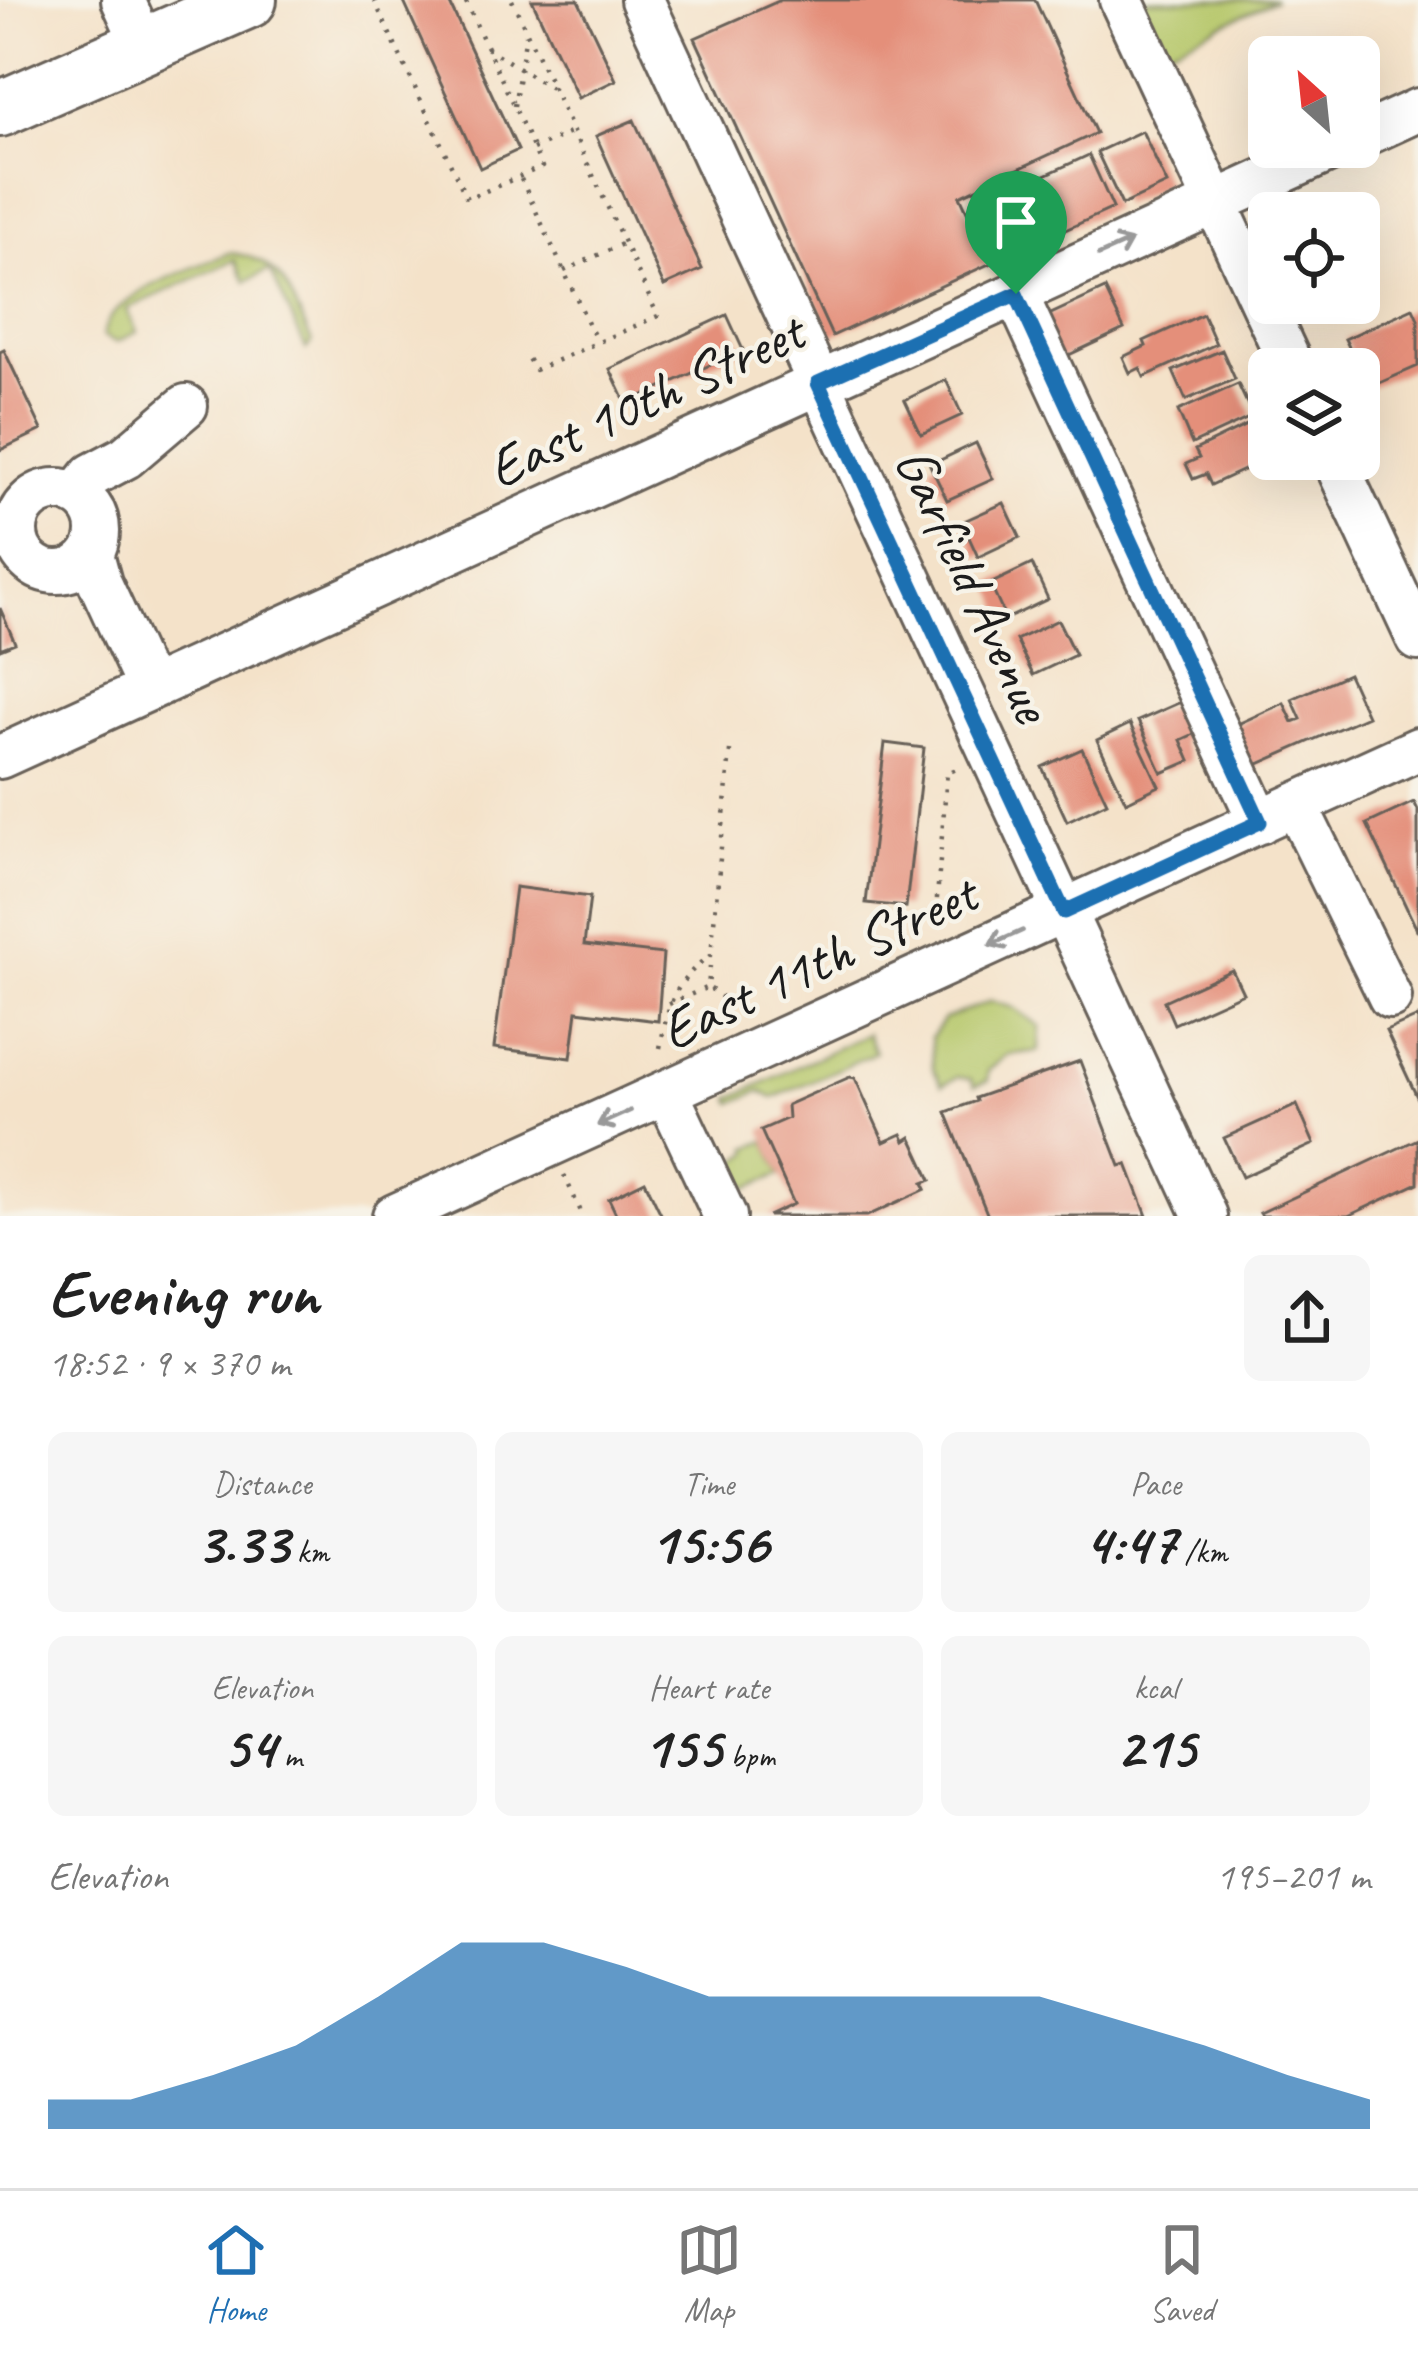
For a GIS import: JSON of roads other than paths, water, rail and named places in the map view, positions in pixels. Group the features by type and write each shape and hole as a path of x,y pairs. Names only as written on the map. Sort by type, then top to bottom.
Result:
{"main road":[{"path":"0,109 134,24 249,0"}],"street":[{"name":"Garfield Avenue","path":"642,0 1205,1216"},
{"path":"1121,0 1283,348"},
{"path":"1380,127 1418,110"},
{"name":"East 10th Street","path":"0,757 1291,168"},
{"path":"1016,294 1278,813 1390,997"},
{"path":"76,495 92,475 126,458 186,406"},
{"path":"1344,480 1418,639"},
{"path":"63,490 76,495 92,509 98,540 78,563 42,570 30,562 17,542 21,511 43,493 63,490"},
{"path":"78,563 136,695"},
{"name":"East 11th Street","path":"394,1216 1418,749"},
{"path":"668,1093 725,1216"}]}
